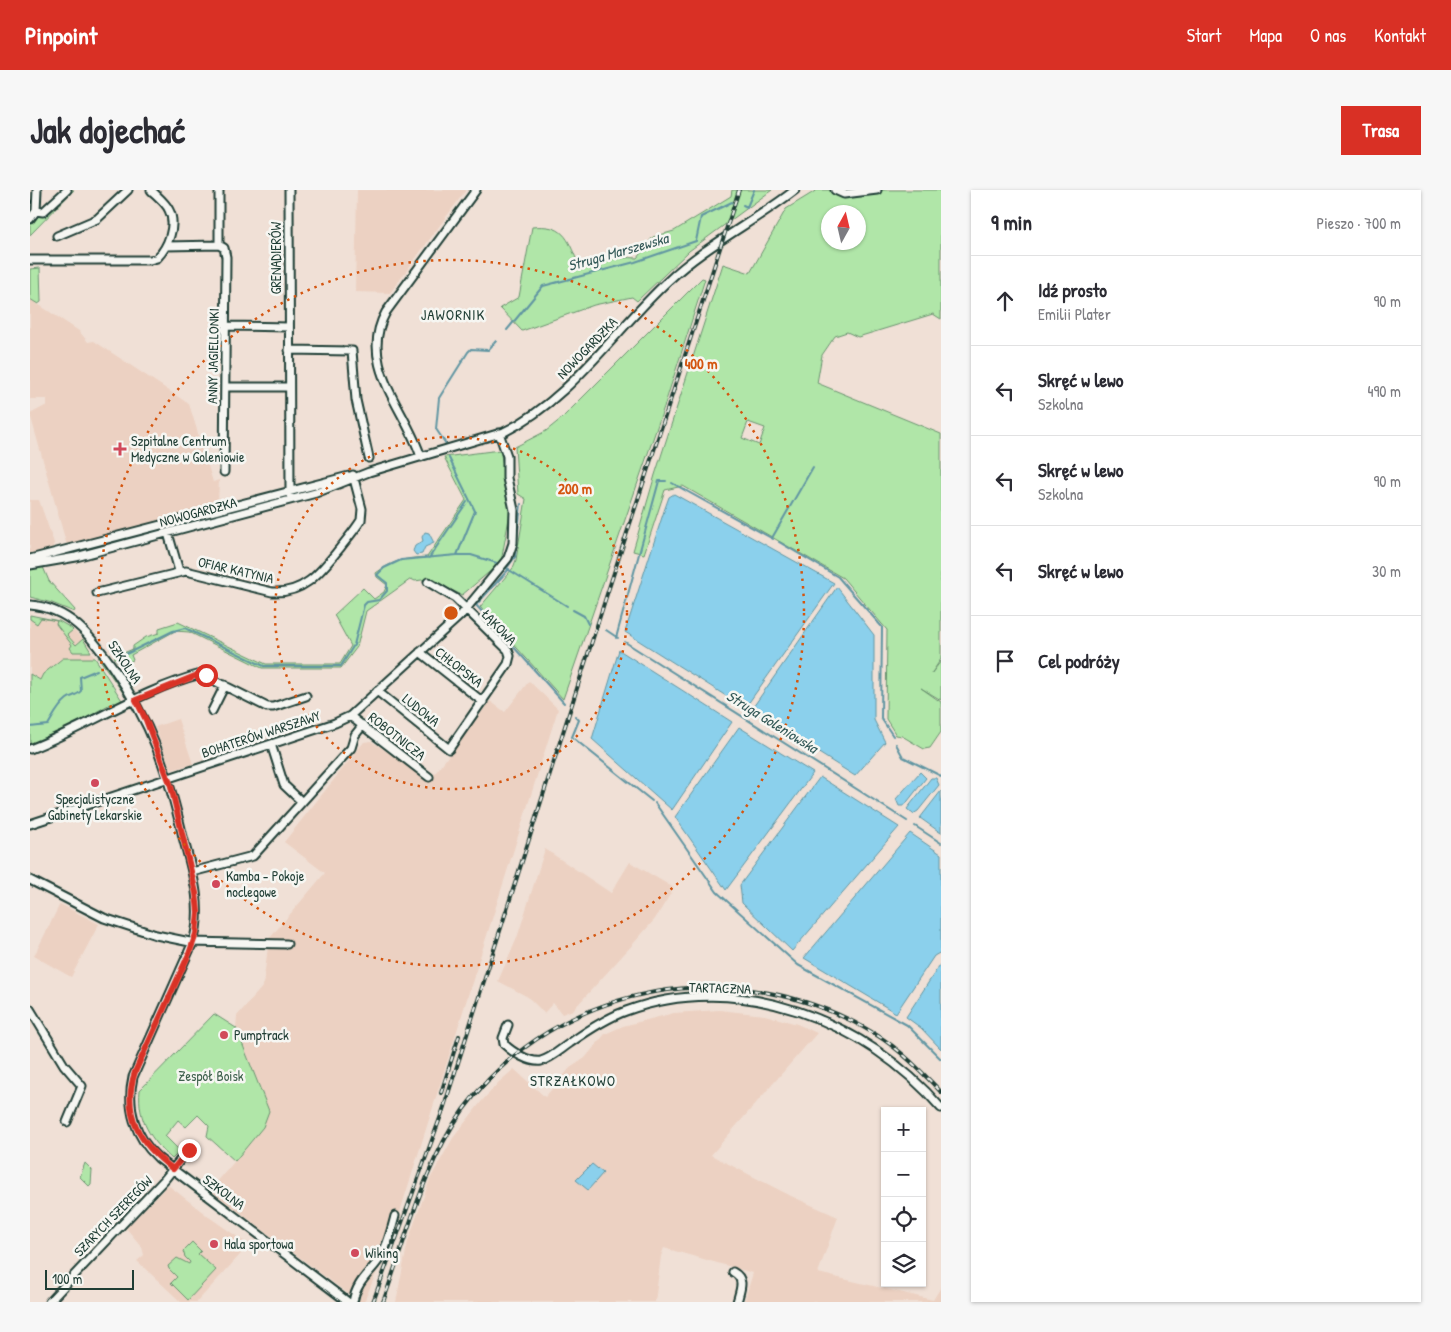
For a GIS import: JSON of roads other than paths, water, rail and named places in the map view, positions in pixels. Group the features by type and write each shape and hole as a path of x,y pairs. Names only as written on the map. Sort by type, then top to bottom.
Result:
{"street":[{"path":"30,219 36,211 37,190"},
{"path":"36,211 43,212 67,190"},
{"path":"57,236 97,219 128,190"},
{"path":"30,260 153,259 166,246 170,233 170,212 151,190"},
{"name":"ANNY JAGIELLONKI","path":"218,190 219,245 226,252 224,472"},
{"name":"GRENADIERÓW","path":"289,190 288,387 290,500"},
{"path":"421,457 412,433 378,366 376,335 386,312 476,190"},
{"name":"NOWOGARDZKA","path":"30,565 76,557 290,500 369,472 499,434 524,422 548,405 668,281 691,261 795,190"},
{"path":"835,190 844,194 877,190"},
{"path":"166,246 219,245"},
{"path":"226,326 288,327"},
{"path":"288,350 352,351 356,400 369,458"},
{"path":"226,387 288,387"},
{"name":"BOHATERÓW WARSZAWY","path":"30,824 350,716 466,610 508,558 513,543 514,510 507,478 508,462 499,434"},
{"name":"NOWOGARDZKA","path":"30,559 354,477"},
{"name":"OFIAR KATYNIA","path":"97,593 179,571 192,572 272,592 303,586 318,575 361,520 362,509 354,477"},
{"name":"OFIAR KATYNIA","path":"168,533 179,571"},
{"name":"ŁĄKOWA","path":"428,582 455,598 508,650 510,656 504,670 483,702"},
{"name":"SZKOLNA","path":"32,604 66,615 86,631 136,700 146,720 168,778 192,872 198,912 193,942 137,1067 130,1092 133,1117 140,1136 151,1152 348,1302"},
{"name":"CHŁOPSKA","path":"420,652 483,702"},
{"path":"30,749 71,733 136,700 201,674 270,707 306,696"},
{"path":"212,711 226,685"},
{"name":"LUDOWA","path":"377,691 449,749 483,702"},
{"name":"ROBOTNICZA","path":"350,716 429,777"},
{"path":"192,872 253,856 351,748 355,735 363,725"},
{"path":"271,744 284,785 302,802"},
{"path":"30,880 114,922 180,941 287,944"},
{"name":"TARTACZNA","path":"508,1025 503,1038 504,1044 527,1058 538,1061 554,1054 604,1022 626,1011 652,1003 703,997 763,1002 814,1016 862,1040 910,1075 941,1108"},
{"path":"30,1009 64,1065 82,1086 67,1122"},
{"name":"SZARYCH SZEREGÓW","path":"49,1302 189,1150"},
{"path":"353,1302 356,1290 364,1276 379,1258 395,1216"},
{"path":"732,1272 738,1275 742,1283 737,1302"}],"water":[{"path":"674,494 834,583 745,708 625,632 664,511 669,497"},
{"path":"425,532 429,533 434,543 425,547 422,554 416,555 413,551 415,546 423,541 422,537"},
{"path":"837,587 874,635 874,720 885,742 855,776 751,710"},
{"path":"619,650 732,722 672,810 592,739"},
{"path":"739,727 813,773 726,890 675,817"},
{"path":"920,772 926,778 904,806 899,806 896,799"},
{"path":"820,777 899,827 792,951 742,903 740,885"},
{"path":"931,778 936,778 939,785 918,811 913,814 907,809"},
{"path":"941,791 941,833 920,818"},
{"path":"910,833 941,854 941,952 934,956 896,1013 804,958"},
{"path":"941,963 941,1049 921,1028 906,1017"},
{"path":"592,1164 603,1173 588,1190 576,1180"}],"waterway":[{"name":"Struga Marszewska","path":"743,205 747,207 754,190"},
{"name":"Struga Marszewska","path":"507,330 543,286 635,262 696,241 701,217 732,202"},
{"name":"Struga Marszewska","path":"446,444 436,429 439,398 468,352 471,349 488,350 496,341"},
{"name":"Struga Marszewska","path":"449,458 475,511 457,555"},
{"path":"772,538 813,467"},
{"path":"616,638 659,481 666,481"},
{"path":"672,483 773,539"},
{"path":"429,558 467,502"},
{"path":"507,568 515,557 521,504"},
{"path":"779,542 838,577 882,627 881,718 893,736"},
{"name":"Struga Goleniowska","path":"118,658 173,631 185,628 264,666 341,666 354,645 364,605 367,602 379,600 387,591 387,583 377,575 384,568 401,560 457,555 471,555 500,564"},
{"name":"Struga Goleniowska","path":"506,568 567,606"},
{"path":"509,569 476,605 564,703"},
{"name":"Struga Goleniowska","path":"573,610 584,616 588,624"},
{"name":"Struga Goleniowska","path":"606,630 618,638"},
{"name":"Struga Goleniowska","path":"625,642 907,821"},
{"name":"Struga Goleniowska","path":"30,727 48,725 64,702 81,691 80,677 97,670"},
{"path":"575,716 579,720 572,737 652,801"},
{"path":"896,744 903,757 941,776"},
{"path":"655,803 717,892 798,965 907,1025 941,1059"},
{"name":"Struga Goleniowska","path":"915,826 941,843"}],"railway":[{"path":"373,1302 443,1110 607,594 739,190"},
{"path":"383,1302 427,1178 449,1131 463,1110 502,1066 548,1032 600,1007 654,992 710,987 767,993 822,1008 875,1034 902,1053 941,1092"},
{"path":"441,1093 459,1036"}],"place":[{"name":"Szpitalne Centrum Medyczne w Goleniowie","path":"120,449"},
{"name":"Specjalistyczne Gabinety Lekarskie","path":"95,783"},
{"name":"Kamba - Pokoje noclegowe","path":"216,884"},
{"name":"Pumptrack","path":"224,1035"},
{"name":"Hala sportowa","path":"214,1244"},
{"name":"Wiking","path":"355,1253"}],"district":[{"name":"JAWORNIK","path":"453,315"},
{"name":"STRZAŁKOWO","path":"573,1081"}],"park label":[{"name":"Zespół Boisk","path":"211,1076"}]}
